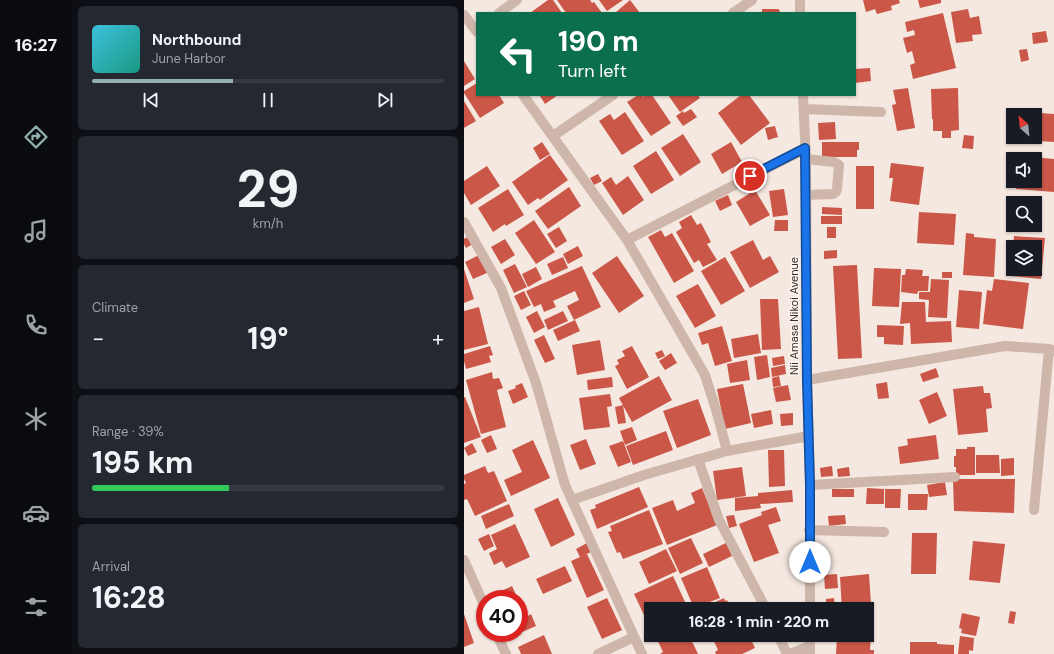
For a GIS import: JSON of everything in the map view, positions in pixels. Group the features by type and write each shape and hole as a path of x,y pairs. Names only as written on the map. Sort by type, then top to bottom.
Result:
{"street":[{"path":"500,12 517,0"},
{"path":"734,12 752,0"},
{"path":"800,0 800,12"},
{"path":"464,14 476,29"},
{"path":"524,96 627,240 705,375 727,451"},
{"path":"553,136 612,96"},
{"name":"Nii Amasa Nikoi Avenue","path":"803,96 806,159 810,602"},
{"path":"804,110 881,112"},
{"path":"627,240 805,148"},
{"path":"806,159 834,162 839,165 836,192 832,194 806,195"},
{"path":"464,222 501,288 536,383 565,485 642,654"},
{"path":"807,380 1005,346 1052,350 1034,510"},
{"path":"572,500 644,475 727,451 809,436"},
{"path":"698,459 719,520 762,602"},
{"path":"810,484 955,477"},
{"path":"809,530 884,532"},
{"path":"464,560 477,590"},
{"path":"598,654 634,637"},
{"path":"500,642 506,654"},
{"path":"782,642 789,654 810,650"}],"building":[{"path":"548,0 553,0 561,12 531,12"},
{"path":"557,0 590,0 592,3 594,2 601,12 565,12"},
{"path":"599,0 623,0 607,11"},
{"path":"630,0 639,12 616,12"},
{"path":"863,0 899,0 900,3 891,6 892,10 877,14 875,9 866,12"},
{"path":"918,0 941,0 941,3 920,8"},
{"path":"762,9 779,9 780,12 762,12"},
{"path":"968,9 970,18 979,16 982,34 972,35 973,41 956,43 951,12"},
{"path":"943,13 956,68 913,79 910,65 915,63 912,51 907,53 903,38 915,35 914,30 907,32 905,22"},
{"path":"1046,31 1048,42 1033,44 1032,33"},
{"path":"1027,49 1029,60 1021,62 1019,50"},
{"path":"464,61 475,79 464,86"},
{"path":"870,68 871,81 856,83 856,69"},
{"path":"476,84 476,96 500,96 504,103 480,118 464,91"},
{"path":"908,88 915,128 897,131 892,105 896,104 893,90"},
{"path":"958,88 959,130 951,131 951,138 942,138 942,131 933,131 931,89"},
{"path":"540,96 557,96 545,104"},
{"path":"636,96 653,96 671,123 651,136 627,102"},
{"path":"669,96 699,96 700,98 680,112"},
{"path":"740,96 750,96 770,123 741,145 718,113"},
{"path":"464,101 476,121 464,128"},
{"path":"691,109 697,117 683,126 676,116 683,111 684,113"},
{"path":"625,112 644,141 622,155 599,121 610,114 614,120"},
{"path":"1042,113 1054,114 1054,142 1042,141"},
{"path":"835,122 836,139 819,140 818,123"},
{"path":"775,126 778,137 768,140 765,128"},
{"path":"683,134 701,162 680,176 661,148"},
{"path":"964,135 974,136 973,149 962,148"},
{"path":"542,142 550,154 540,160 533,148"},
{"path":"731,142 742,162 722,174 711,154"},
{"path":"822,142 859,142 857,157 822,157"},
{"path":"656,151 674,180 651,194 633,166"},
{"path":"550,155 568,180 540,200 538,198 528,205 512,182"},
{"path":"1042,158 1054,159 1054,192 1016,189 1042,188"},
{"path":"891,163 924,167 919,205 890,201 893,178 889,178"},
{"path":"487,166 500,186 471,205 464,193 464,181"},
{"path":"856,166 874,166 874,209 856,209"},
{"path":"598,174 602,181 594,185 590,178"},
{"path":"628,176 644,200 623,215 602,183 611,177 616,185"},
{"path":"569,187 581,206 548,229 535,211"},
{"path":"508,189 524,215 506,226 505,224 493,232 478,208"},
{"path":"784,189 788,215 773,217 769,191"},
{"path":"755,190 770,215 750,226 736,202"},
{"path":"728,195 732,205 720,211 715,201"},
{"path":"822,207 842,208 842,215 822,214"},
{"path":"919,212 956,214 954,245 917,243"},
{"path":"691,215 697,225 701,223 711,242 707,244 717,260 703,267 699,260 694,263 676,232 682,228 679,222"},
{"path":"821,216 842,216 842,224 821,224"},
{"path":"534,220 555,252 536,264 515,233"},
{"path":"775,220 788,220 788,231 774,231"},
{"path":"559,227 567,241 556,248 547,234"},
{"path":"827,227 836,227 836,238 827,238"},
{"path":"661,230 665,237 672,233 694,271 674,283 648,237"},
{"path":"966,233 974,234 974,237 996,239 994,277 963,275"},
{"path":"469,236 473,244 466,248 464,239"},
{"path":"1014,236 1045,238 1042,269 1042,240 1014,240"},
{"path":"505,239 515,255 501,264 491,247"},
{"path":"753,240 763,260 770,256 779,272 750,288 730,252"},
{"path":"578,246 583,256 568,264 563,254"},
{"path":"837,250 837,258 824,259 824,251"},
{"path":"479,255 487,273 473,279 465,262"},
{"path":"617,256 644,296 619,313 592,273"},
{"path":"563,257 568,268 552,275 547,264"},
{"path":"725,257 745,291 721,305 701,271"},
{"path":"515,264 527,287 514,293 503,270"},
{"path":"857,265 862,358 838,359 833,266"},
{"path":"582,266 601,307 574,320 567,306 579,300 575,291 553,301 556,307 544,312 541,304 534,307 526,291"},
{"path":"536,267 542,279 528,287 522,274"},
{"path":"874,268 901,269 899,307 872,306"},
{"path":"464,269 474,299 464,303"},
{"path":"906,269 923,270 922,276 929,276 928,291 918,291 917,294 901,292 902,275 905,275"},
{"path":"942,272 952,272 952,278 942,278"},
{"path":"1011,276 1041,276 1041,279"},
{"path":"931,279 949,280 947,318 928,317 929,300 919,299 919,292 930,292"},
{"path":"994,279 1029,283 1023,329 983,324 987,290 992,291"},
{"path":"698,284 716,316 695,328 676,296"},
{"path":"959,290 982,292 979,329 956,327"},
{"path":"524,291 531,305 521,310 514,296"},
{"path":"760,299 778,299 781,349 762,350"},
{"path":"902,302 925,302 926,322 951,321 952,342 911,344 910,323 900,324"},
{"path":"479,307 488,344 464,350 464,311"},
{"path":"537,311 545,327 534,333 526,317"},
{"path":"563,311 568,321 548,330 544,320"},
{"path":"575,320 580,331 558,341 553,330"},
{"path":"877,325 904,326 903,345 884,344 884,337 877,337"},
{"path":"722,326 732,361 715,366 708,343 702,345 698,333"},
{"path":"758,334 761,353 734,358 731,339"},
{"path":"544,335 555,359 545,363 534,340"},
{"path":"600,340 605,370 577,375 572,345"},
{"path":"490,346 493,355 489,356 491,362 466,369 464,354"},
{"path":"632,346 649,377 627,389 615,366 619,364 617,360 625,356 622,351"},
{"path":"662,350 665,356 658,359 655,353"},
{"path":"671,353 677,363 665,370 659,361"},
{"path":"767,355 770,377 757,380 754,357"},
{"path":"784,356 785,364 773,366 772,358"},
{"path":"747,360 750,380 730,383 727,364"},
{"path":"785,365 786,374 772,377 771,368"},
{"path":"936,368 939,377 923,382 920,374"},
{"path":"492,372 493,379 499,378 503,388 497,390 506,427 481,434 466,380"},
{"path":"659,376 672,400 632,422 619,398"},
{"path":"779,376 781,386 773,387 772,378"},
{"path":"612,377 613,387 588,390 587,380"},
{"path":"887,382 889,398 878,399 876,384"},
{"path":"522,383 528,397 513,404 508,391 516,388 515,386"},
{"path":"743,384 751,423 725,429 717,389"},
{"path":"788,385 791,400 776,402 773,388"},
{"path":"983,386 984,393 990,393 992,408 986,409 988,432 958,435 953,389"},
{"path":"937,392 947,416 929,424 919,400"},
{"path":"610,394 612,406 607,407 610,427 584,430 579,398"},
{"path":"464,397 481,437 464,443"},
{"path":"698,399 711,435 677,448 663,411"},
{"path":"623,405 626,423 618,424 615,407"},
{"path":"771,410 773,424 754,428 751,414"},
{"path":"793,413 793,425 781,426 780,414"},
{"path":"632,427 637,440 625,445 620,431"},
{"path":"666,431 673,450 633,465 626,446"},
{"path":"491,435 497,449 487,453 481,440"},
{"path":"936,435 939,459 900,464 898,447 908,445 907,439"},
{"path":"586,439 596,464 580,470 570,445"},
{"path":"533,440 550,478 511,496 504,480 522,472 512,450"},
{"path":"623,441 631,462 618,467 609,446"},
{"path":"472,443 477,452 468,456 464,448"},
{"path":"967,447 975,447 975,475 956,475 954,456 956,456 956,449 967,449"},
{"path":"768,450 784,450 785,486 769,487"},
{"path":"976,455 999,455 1000,473 976,473"},
{"path":"1014,458 1014,475 1001,476 1001,459"},
{"path":"485,466 488,473 494,471 507,501 475,516 467,499 464,500 464,484 466,483 464,475"},
{"path":"832,466 833,476 821,477 820,468"},
{"path":"742,467 746,496 717,500 713,471"},
{"path":"849,467 850,476 838,477 837,469"},
{"path":"953,479 1015,479 1014,513 954,511"},
{"path":"945,482 947,495 929,497 927,485"},
{"path":"639,487 648,507 597,529 590,510 596,508 595,505"},
{"path":"702,488 717,525 667,545 652,508 673,500 677,511 695,503 691,493"},
{"path":"867,488 884,489 884,504 866,504"},
{"path":"832,489 854,489 854,497 832,497"},
{"path":"885,489 901,489 900,508 885,508"},
{"path":"792,490 793,502 760,504 761,508 735,511 735,498 758,496 758,493"},
{"path":"908,494 928,494 927,510 908,510"},
{"path":"558,498 575,535 551,547 534,509"},
{"path":"509,504 514,516 486,529 481,516"},
{"path":"776,507 781,521 768,525 779,553 754,562 739,524 762,515 761,512"},
{"path":"649,510 663,544 623,559 620,552 617,553 608,532 612,531 610,526"},
{"path":"734,515 737,526 729,528 726,516"},
{"path":"845,515 846,524 829,526 828,516"},
{"path":"515,524 530,557 506,568 502,561 494,565 489,553 497,549 491,535"},
{"path":"912,533 937,533 936,574 911,574"},
{"path":"489,534 494,546 484,551 478,539"},
{"path":"691,538 703,563 680,574 668,548"},
{"path":"973,541 1005,544 1000,583 969,580"},
{"path":"587,543 591,552 580,557 576,549"},
{"path":"726,543 732,556 709,567 703,554"},
{"path":"666,549 677,571 649,584 639,562"},
{"path":"587,554 604,590 587,598 571,561"},
{"path":"565,566 572,581 543,594 536,579"},
{"path":"707,567 720,598 710,602 691,602 681,578"},
{"path":"837,574 838,588 825,589 824,575"},
{"path":"869,574 871,602 842,602 840,577"},
{"path":"673,576 685,602 644,602 644,615 634,594"},
{"path":"512,586 514,590 504,590"},
{"path":"607,598 622,630 602,639 587,607"},
{"path":"724,598 725,601 727,600 728,602 715,602"},
{"path":"834,598 834,602 826,602 826,599"},
{"path":"1010,611 1016,612 1014,624 1008,623"},
{"path":"962,613 980,617 976,636 961,633 962,629 959,628"},
{"path":"464,614 474,643 464,647"},
{"path":"531,614 536,626 528,629 528,616"},
{"path":"544,635 552,654 521,654 518,647"},
{"path":"960,636 974,638 973,651 969,650 969,654 958,654"},
{"path":"658,642 692,642 698,654 660,654 663,652"},
{"path":"714,642 752,642 755,648 742,654 716,654 715,652 718,650"},
{"path":"837,642 870,642 870,650 874,650 874,654 836,654"},
{"path":"910,642 937,642 937,644 954,645 954,654 910,654"}],"route":[{"path":"750,176 805,148 810,562"}]}
